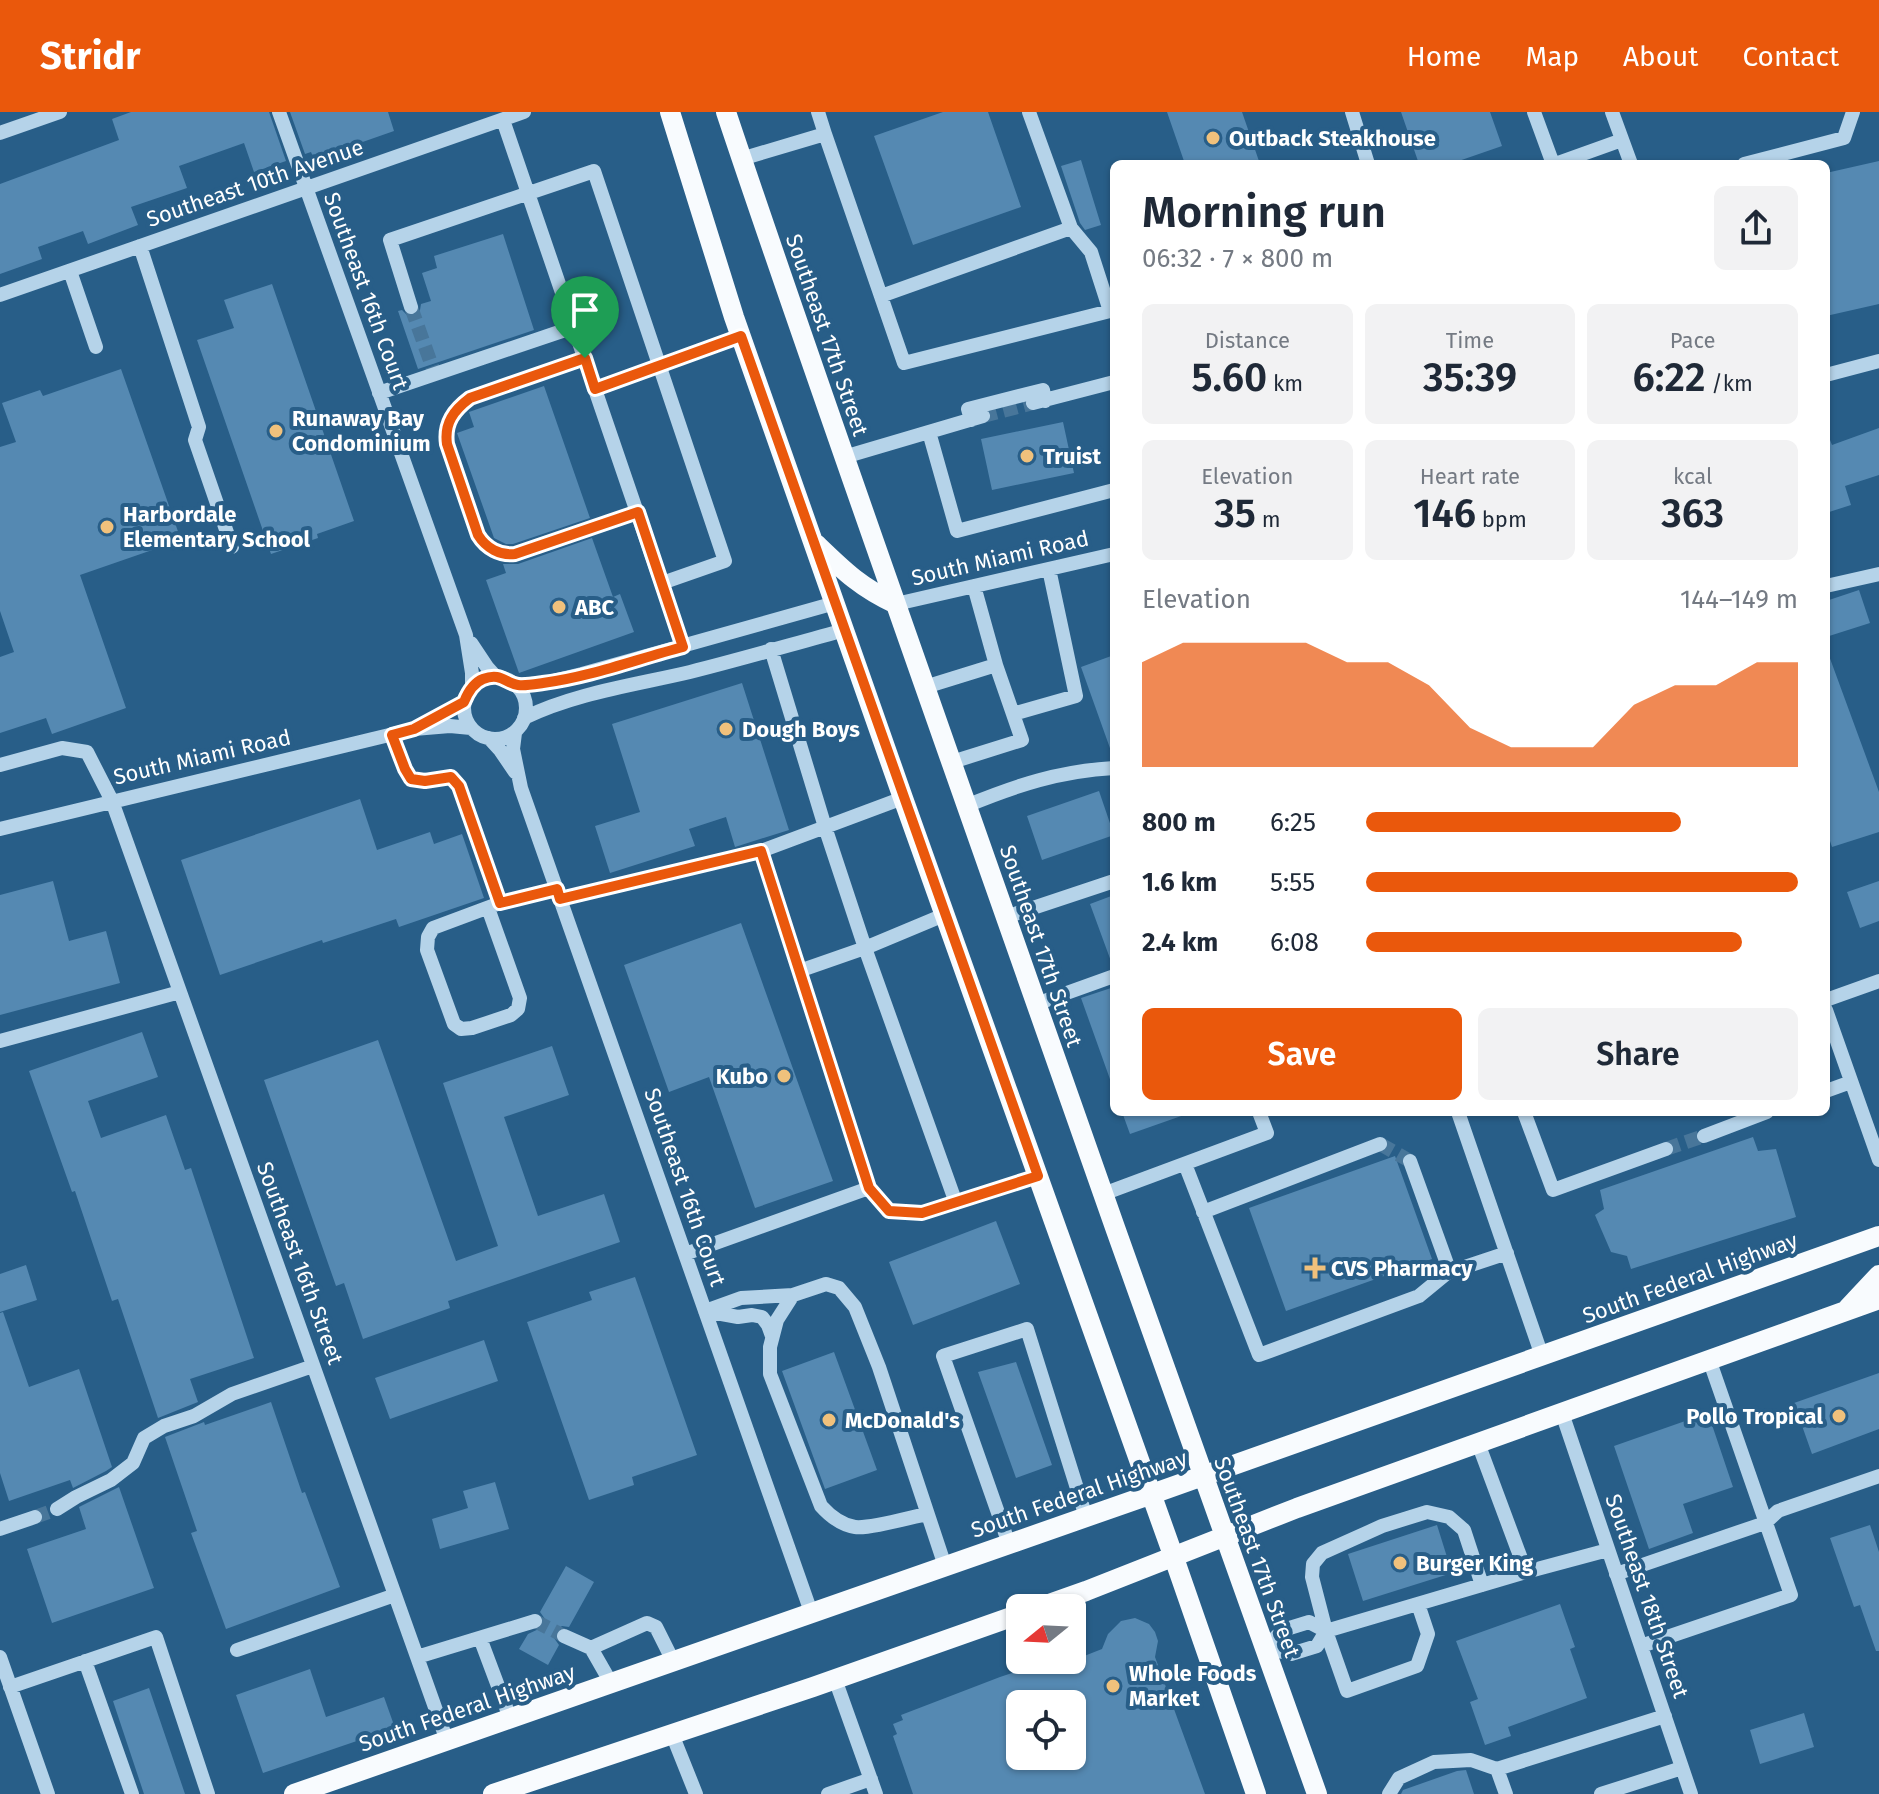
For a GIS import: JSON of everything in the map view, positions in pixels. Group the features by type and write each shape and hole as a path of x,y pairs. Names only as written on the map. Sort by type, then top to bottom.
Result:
{"main road":[{"path":"670,112 741,336 1256,1794"},
{"name":"Southeast 17th Street","path":"726,112 966,806 1317,1794"},
{"path":"813,541 851,578 896,604"},
{"name":"South Federal Highway","path":"294,1794 1879,1236"},
{"path":"1845,1310 1879,1275"},
{"path":"1078,1594 1297,1508 1879,1299"},
{"path":"493,1794 1006,1619"}],"street":[{"path":"0,133 60,112"},
{"name":"Southeast 16th Court","path":"279,112 466,635 472,687"},
{"name":"Southeast 10th Avenue","path":"0,295 524,112"},
{"path":"818,112 904,363 1110,312"},
{"path":"1029,112 1071,228 1091,252 1110,305"},
{"path":"1352,112 1367,160"},
{"path":"1534,112 1552,160"},
{"path":"1612,112 1630,160"},
{"path":"1759,160 1844,138 1853,112"},
{"path":"503,120 683,647"},
{"path":"741,159 825,134"},
{"path":"1565,160 1622,140"},
{"path":"411,307 390,240 594,171 725,561 662,583"},
{"path":"881,296 1071,228"},
{"path":"140,246 199,427 195,440 232,547"},
{"path":"70,271 96,347"},
{"path":"379,393 433,371 574,327"},
{"path":"595,389 741,336"},
{"path":"585,358 470,398 455,409 446,434 447,444 478,535 483,544 494,550 505,555 515,554 638,512"},
{"path":"1830,374 1879,361"},
{"path":"844,457 977,418 968,409 1043,390 1039,402 1110,383"},
{"path":"929,432 957,531 1110,491"},
{"name":"South Miami Road","path":"896,604 1110,555"},
{"path":"1013,714 1076,696 1049,569"},
{"path":"1830,585 1879,574"},
{"path":"952,762 1022,740 996,665 974,586"},
{"path":"516,685 545,683 582,674 835,603"},
{"path":"524,718 546,707 575,699 845,630"},
{"name":"Southeast 16th Court","path":"466,635 496,677"},
{"path":"771,649 865,948 956,1203"},
{"path":"925,687 996,665"},
{"path":"496,677 510,680 516,685 526,704 522,724 515,733 505,738 484,738 471,728 464,713 464,702 472,687 481,679 496,677"},
{"name":"South Miami Road","path":"414,729 464,702"},
{"name":"South Miami Road","path":"0,829 414,729 471,728"},
{"name":"Southeast 16th Court","path":"515,733 513,749 518,776 811,1612"},
{"path":"392,735 411,779 425,781 451,777 459,786 494,906 520,998 518,1009 511,1015 461,1029 454,1024 427,950 428,937 433,928 494,906 761,851 903,798"},
{"name":"Southeast 16th Court","path":"489,738 518,776"},
{"name":"Southeast 16th Street","path":"0,765 62,748 87,752 112,801 447,1741"},
{"path":"966,806 1036,780 1083,770 1110,768"},
{"path":"761,851 869,1188 889,1211 922,1213 1038,1176"},
{"path":"1006,917 1110,882"},
{"path":"799,971 944,915"},
{"path":"1036,1004 1110,977"},
{"path":"1830,999 1879,981"},
{"path":"0,1041 180,992"},
{"path":"1830,1022 1879,1160"},
{"path":"1830,1090 1851,1082"},
{"path":"1103,1194 1267,1133 1261,1116"},
{"path":"1459,1116 1542,1356"},
{"path":"1525,1116 1553,1190 1666,1149"},
{"path":"1704,1136 1756,1116"},
{"path":"1203,1212 1380,1144"},
{"path":"1410,1161 1449,1272"},
{"path":"1185,1164 1259,1355 1419,1296 1449,1272 1507,1253"},
{"path":"685,1254 869,1188"},
{"path":"705,1311 741,1298 793,1295 826,1284 839,1288 855,1307 879,1367 945,1566"},
{"path":"793,1295 777,1320 772,1336 770,1374 821,1506 832,1518 855,1527 927,1514"},
{"path":"705,1311 738,1317 762,1317 772,1336"},
{"path":"1009,1544 943,1356 1027,1329 1086,1517"},
{"path":"1641,1646 1791,1595 1709,1359"},
{"path":"57,1509 111,1480 133,1463 144,1438 164,1426 194,1416 232,1394 313,1366"},
{"name":"Southeast 18th Street","path":"1562,1413 1691,1794"},
{"path":"1478,1443 1526,1572"},
{"path":"1616,1574 1765,1523 1778,1511 1879,1476"},
{"path":"1418,1604 1428,1634 1417,1666 1347,1691 1326,1631 1312,1577 1313,1564 1322,1553 1382,1526 1427,1512 1449,1517 1464,1530 1482,1585"},
{"path":"0,1529 35,1517"},
{"path":"1265,1648 1291,1654 1317,1646 1326,1631 1608,1550"},
{"path":"237,1650 395,1595"},
{"path":"417,1657 535,1621"},
{"path":"1265,1648 1283,1630 1309,1622 1326,1631"},
{"path":"591,1648 647,1623 656,1627 673,1661"},
{"path":"564,1636 591,1648 611,1683"},
{"path":"10,1687 156,1637 208,1794"},
{"path":"480,1638 510,1718"},
{"path":"0,1657 48,1794"},
{"path":"85,1661 132,1794"},
{"path":"835,1679 876,1794"},
{"path":"1389,1794 1399,1778 1434,1762 1471,1760 1497,1769 1665,1716"},
{"path":"672,1734 696,1794"},
{"path":"1601,1794 1682,1768"},
{"path":"1497,1769 1506,1794"},
{"path":"828,1794 871,1779"}],"building":[{"path":"131,112 269,112 286,161 254,172 244,143 179,166 187,188 131,207 138,225 88,244 83,231 38,247 42,259 0,274 0,184 119,140 112,119"},
{"path":"290,112 388,112 394,131 314,159 311,152 305,154"},
{"path":"943,112 988,112 1021,207 913,245 874,136"},
{"name":"Outback Steakhouse","path":"1167,112 1242,112 1259,160 1184,160"},
{"path":"1401,112 1490,112 1502,146 1462,160 1418,160"},
{"path":"1081,160 1101,225 1085,230 1061,166"},
{"path":"1879,161 1879,304 1830,315 1830,172"},
{"path":"503,234 534,330 418,369 398,311 415,316 421,304 431,301 422,273 437,268 434,256"},
{"name":"Runaway Bay Condominium","path":"272,284 354,521 317,534 318,538 271,554 197,340 234,328 224,300"},
{"path":"121,369 181,540 80,575 126,708 52,734 46,718 0,733 0,657 14,652 0,611 0,447 16,442 2,403 40,390 43,396"},
{"path":"544,386 590,518 506,544 494,538 457,433 474,427 469,412"},
{"name":"Truist","path":"1063,422 1074,473 992,490 981,439"},
{"path":"1879,428 1879,475 1845,486 1851,505 1830,512 1830,440 1832,445"},
{"path":"592,538 613,597 620,594 634,632 519,673 486,580 506,573 503,564 518,564"},
{"path":"1859,590 1870,623 1830,636 1830,600"},
{"path":"1110,656 1110,748 1081,667"},
{"path":"1830,658 1879,792 1879,832 1832,847"},
{"path":"742,683 789,830 735,847 726,817 689,829 695,846 610,873 595,826 640,812 612,724"},
{"path":"1099,791 1110,823 1110,836 1042,860 1027,816"},
{"path":"360,799 377,850 430,832 434,844 462,834 484,898 399,927 396,919 323,943 322,940 220,975 181,860"},
{"path":"53,881 69,941 106,931 120,983 0,1015 0,895"},
{"path":"1879,881 1879,921 1860,928 1847,892"},
{"path":"1110,896 1110,959 1090,904"},
{"path":"741,923 833,1181 755,1208 709,1077 669,1092 624,965"},
{"path":"1110,988 1110,1079 1081,998"},
{"path":"142,1032 158,1077 88,1101 101,1138 166,1115 185,1170 191,1168 254,1358 190,1379 198,1402 158,1418 118,1299 112,1301 75,1191 72,1192 29,1071"},
{"path":"378,1040 456,1261 498,1246 443,1083 552,1046 569,1095 504,1117 538,1216 604,1194 620,1242 448,1301 450,1308 363,1339 344,1283 336,1286 264,1080"},
{"path":"1123,1116 1181,1116 1130,1134"},
{"path":"1753,1137 1758,1151 1776,1149 1796,1217 1631,1269 1627,1256 1611,1252 1595,1215 1604,1209 1600,1190"},
{"path":"1395,1156 1432,1259 1286,1311 1249,1208"},
{"path":"996,1221 1020,1284 913,1325 889,1262"},
{"path":"26,1265 37,1300 0,1312 0,1274"},
{"path":"635,1277 697,1455 632,1477 634,1485 589,1500 527,1322 592,1300 589,1292"},
{"path":"3,1312 29,1387 79,1369 112,1467 73,1488 70,1480 9,1501 0,1473 0,1313"},
{"path":"484,1340 498,1381 390,1419 375,1378"},
{"name":"McDonald's","path":"834,1352 877,1470 825,1489 782,1371"},
{"path":"1016,1362 1052,1465 1016,1478 978,1372"},
{"name":"Pollo Tropical","path":"1879,1373 1879,1429 1812,1454 1794,1403"},
{"path":"271,1402 302,1493 305,1492 340,1587 226,1629 191,1533 197,1531 165,1437"},
{"path":"1708,1413 1733,1487 1683,1504 1693,1533 1649,1549 1614,1446"},
{"path":"495,1482 509,1529 440,1549 432,1519 468,1508 463,1491"},
{"path":"119,1487 154,1588 52,1623 27,1549 86,1529 79,1507"},
{"name":"Burger King","path":"1437,1525 1452,1573 1363,1601 1348,1554"},
{"path":"1870,1525 1879,1552 1879,1651 1876,1651 1860,1605 1854,1607 1830,1538"},
{"path":"566,1566 594,1582 569,1627 562,1626 555,1631 554,1638 559,1645 548,1665 519,1649 528,1634 543,1627 545,1619 540,1612"},
{"path":"1560,1604 1575,1647 1570,1649 1587,1698 1508,1727 1511,1736 1485,1745 1470,1702 1478,1699 1456,1641"},
{"path":"1135,1618 1149,1624 1155,1632 1158,1641 1155,1657 1205,1794 913,1794 893,1736 897,1734 893,1724 903,1720 901,1715 1009,1674 1086,1674 1086,1655 1102,1649 1108,1634 1121,1621"},
{"path":"310,1669 326,1717 384,1697 395,1728 263,1773 236,1695"},
{"path":"149,1688 185,1794 144,1794 113,1701"},
{"path":"1804,1713 1814,1747 1760,1764 1750,1730"},
{"path":"1466,1770 1474,1794 1401,1794 1403,1790"}],"tunnel":[{"path":"411,307 433,369"},
{"path":"983,416 1033,403"},
{"path":"1666,1149 1704,1136"},
{"path":"1380,1144 1410,1161"},
{"path":"35,1517 57,1509"},
{"path":"535,1621 564,1636"}],"place":[{"name":"Outback Steakhouse","path":"1213,138"},
{"name":"Runaway Bay Condominium","path":"276,431"},
{"name":"Truist","path":"1027,456"},
{"name":"Harbordale Elementary School","path":"107,527"},
{"name":"ABC","path":"559,607"},
{"name":"Dough Boys","path":"726,729"},
{"name":"Kubo","path":"784,1076"},
{"name":"CVS Pharmacy","path":"1315,1268"},
{"name":"Pollo Tropical","path":"1839,1416"},
{"name":"McDonald's","path":"829,1420"},
{"name":"Burger King","path":"1400,1563"},
{"name":"Whole Foods Market","path":"1113,1686"}],"route":[{"path":"741,336 1038,1176 922,1213 889,1211 869,1188 761,851 560,899 557,889 500,903 459,786 451,777 417,781 411,779 405,769 392,735 414,729 464,702 467,693 481,679 501,677 516,685 545,683 683,647 638,512 505,555 483,544 478,535 447,444 446,434 455,409 470,398 585,358 595,389 741,336"}]}
